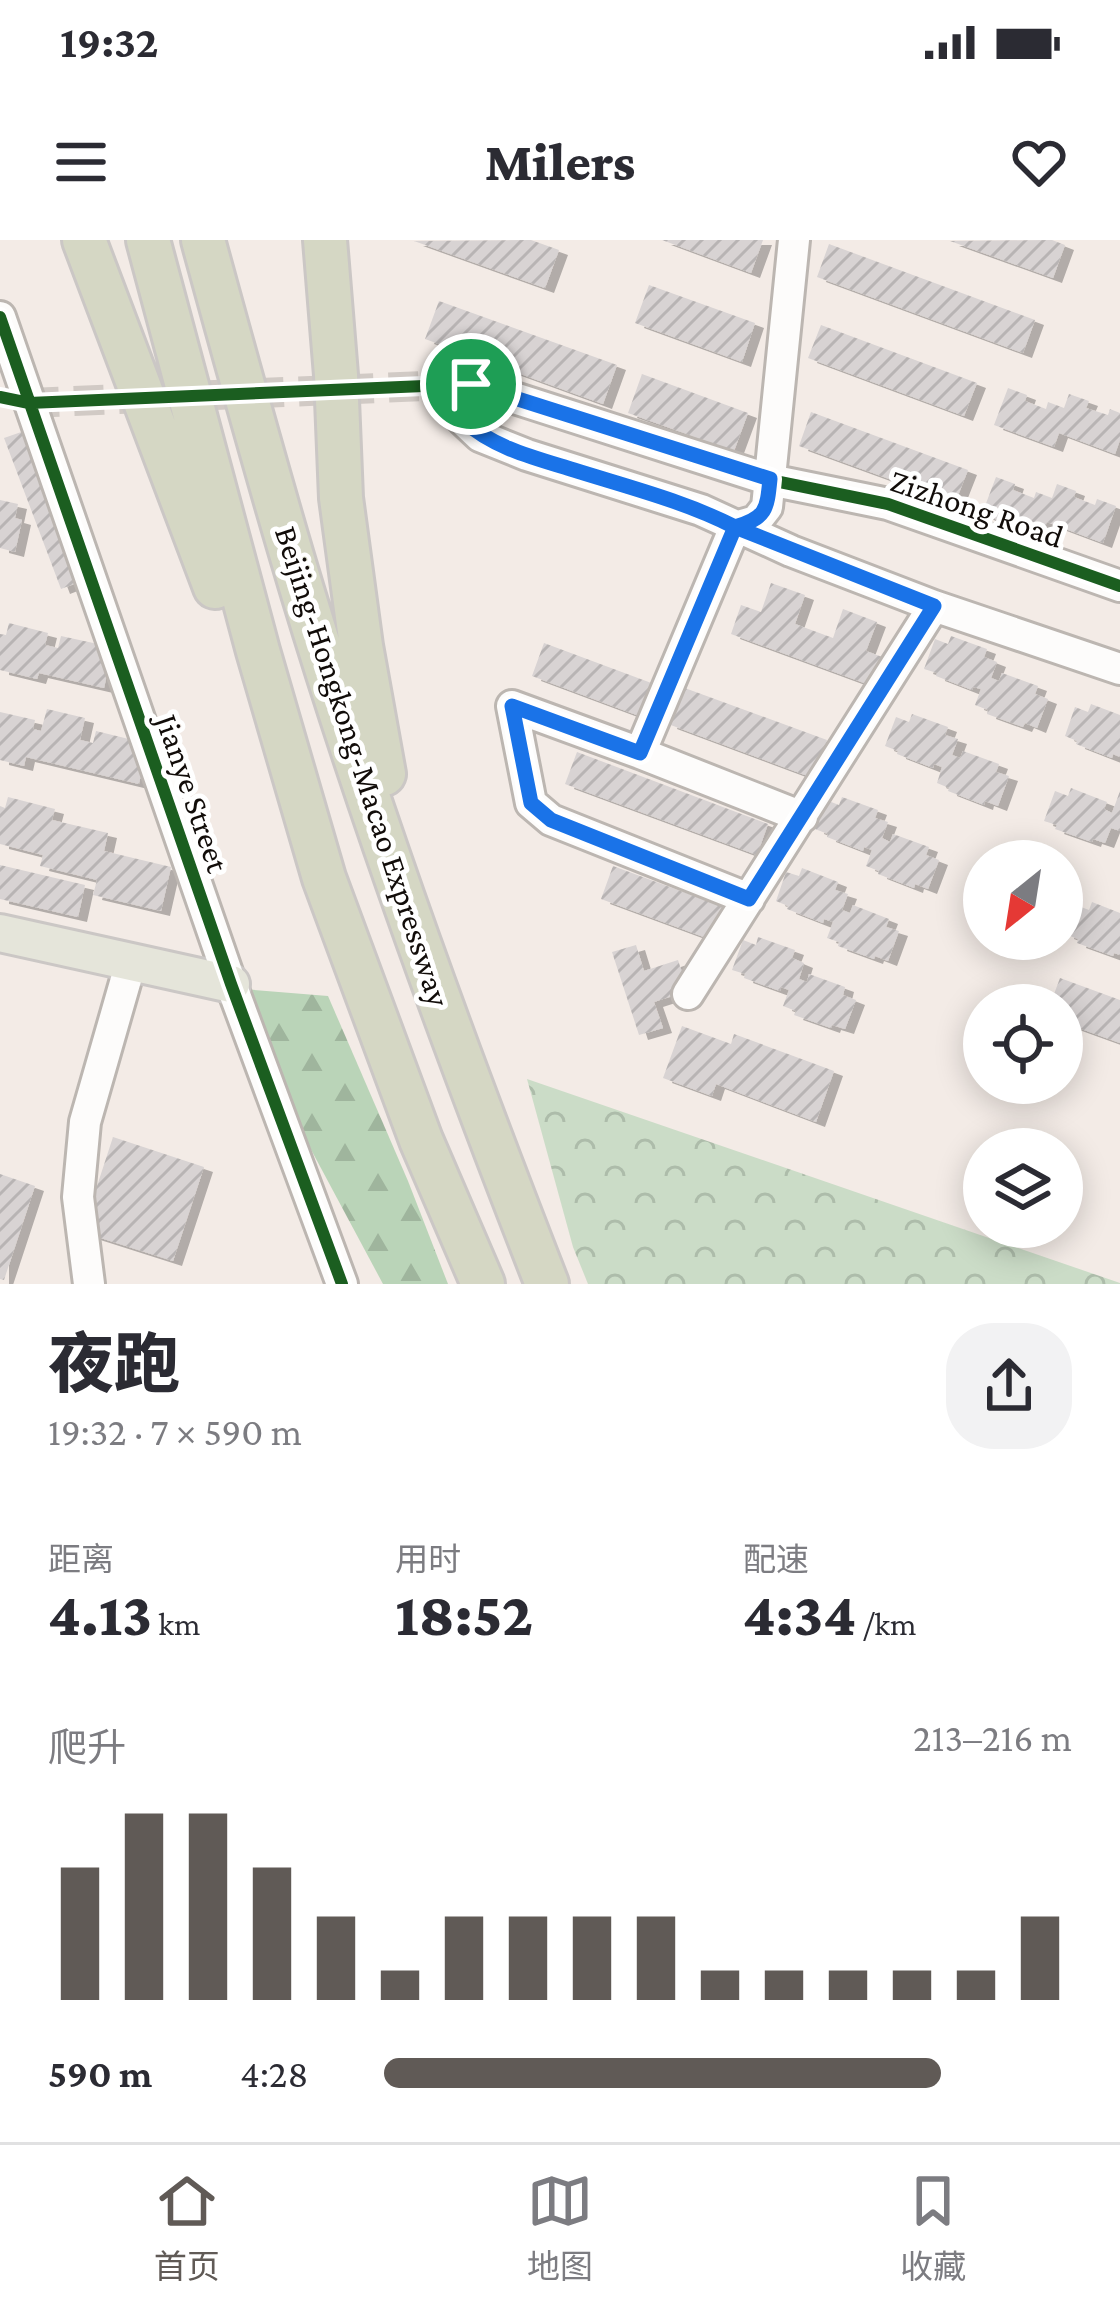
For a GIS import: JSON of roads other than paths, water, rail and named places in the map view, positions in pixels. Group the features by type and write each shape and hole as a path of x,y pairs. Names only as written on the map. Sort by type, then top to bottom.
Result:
{"highway":[{"path":"84,240 324,878"},
{"name":"Beijing-Hongkong-Macao Expressway","path":"148,240 324,878 421,1140 483,1284"},
{"name":"Beijing-Hongkong-Macao Expressway","path":"203,240 302,592 362,779 547,1284"},
{"path":"325,240 340,498 350,578 383,769 428,969"}],"main road":[{"path":"0,933 231,984"}],"street":[{"path":"640,753 735,527 756,521 767,506 794,240"},
{"name":"Jianye Street","path":"0,316 15,400 342,1284"},
{"name":"Zizhong Road","path":"1120,586 888,504 770,479 471,384 463,420 480,436 701,510 934,606 1120,669"},
{"path":"688,994 934,606"},
{"path":"749,899 551,820 531,803 512,706 802,817"},
{"path":"89,1284 78,1198 86,1122 131,962"}],"tunnel":[{"path":"29,403 471,384"}]}
